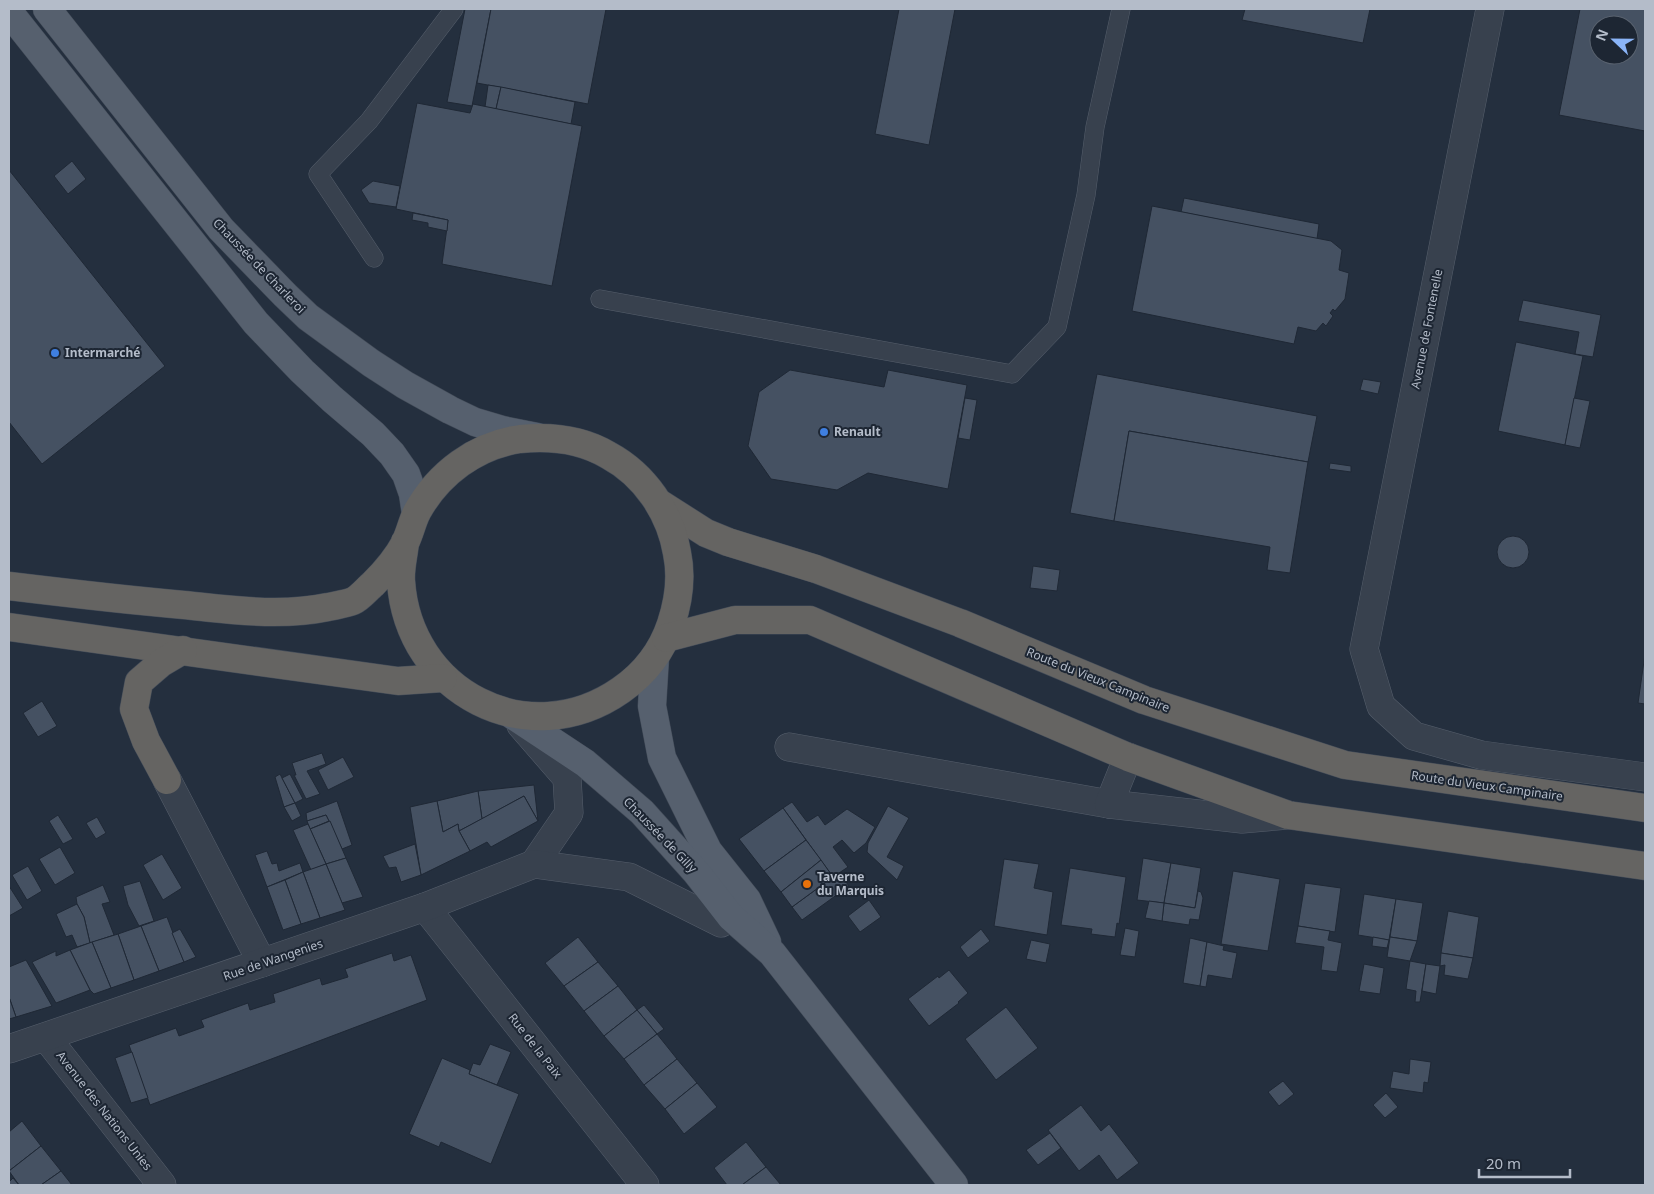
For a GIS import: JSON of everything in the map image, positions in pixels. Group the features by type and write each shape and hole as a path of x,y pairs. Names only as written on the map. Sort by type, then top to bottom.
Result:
{"highway":[{"path":"9,586 256,612 304,612 355,600 384,574 405,542 416,514 432,488 454,467 480,451 508,441 538,437 574,441 608,454 637,475 659,503 674,535 680,570 678,604 661,647 633,682 606,700 576,712 552,716 511,714 474,700 443,678 420,649 406,615 401,579 405,542"},
{"name":"Route du Vieux Campinaire","path":"659,503 706,533 728,542 816,569 960,623 1144,700 1336,762 1645,808"},
{"path":"661,647 735,620 810,620 1128,757 1288,815 1645,866"},
{"path":"9,627 183,650 398,682 443,678"},
{"path":"167,780 146,741 134,710 139,682 161,662 183,650"}],"main road":[{"name":"Chaussée de Charleroi","path":"47,9 220,229 284,296 308,317 371,363 450,410 475,422 502,430 538,437"},
{"path":"9,12 256,322 302,371 332,400 373,434 392,454 406,474 413,494 416,514"},
{"name":"Chaussée de Gilly","path":"661,647 652,706 662,758 708,851 747,900 772,953"},
{"name":"Chaussée de Gilly","path":"511,714 585,763 642,812 696,872 731,917 772,953 954,1185"}],"street":[{"name":"Avenue de Fontenelle","path":"1490,9 1364,649 1381,706 1414,736 1481,755 1645,777"},
{"path":"511,714 567,778 569,813 534,864 629,877 721,923 731,917"},
{"path":"789,747 1109,804 1242,819 1288,815"},
{"path":"1109,804 1128,757"},
{"path":"167,780 262,963"},
{"name":"Rue de Wangenies","path":"9,1049 425,907 534,864"},
{"name":"Rue de la Paix","path":"425,907 645,1185"},
{"name":"Avenue des Nations Unies","path":"46,1036 162,1185"}],"lane":[{"path":"374,258 318,174 369,121 454,9"},
{"path":"600,300 1012,374 1057,327 1086,195 1095,127 1121,9"}],"building":[{"path":"465,9 491,9 472,106 447,102"},
{"path":"491,9 606,9 588,104 477,83"},
{"path":"899,9 955,9 929,145 875,134"},
{"path":"1245,9 1370,9 1363,43 1242,20"},
{"path":"1580,9 1645,9 1645,131 1559,115"},
{"path":"488,85 501,87 496,109 485,107"},
{"path":"501,87 575,102 571,124 496,109"},
{"path":"417,103 470,113 473,104 582,126 552,286 442,264 448,220 396,209"},
{"path":"72,161 86,179 68,194 54,176"},
{"path":"9,170 165,366 42,464 9,422"},
{"path":"373,181 400,186 396,207 369,203 361,190"},
{"path":"1184,198 1319,224 1317,239 1181,212"},
{"path":"1152,206 1331,241 1342,250 1339,270 1349,273 1345,299 1335,311 1333,309 1330,313 1333,316 1326,326 1323,323 1316,331 1298,327 1294,344 1132,311"},
{"path":"413,213 448,220 447,231 428,227 428,223 412,220"},
{"path":"1523,300 1601,315 1593,357 1575,354 1579,332 1518,321"},
{"path":"1516,342 1583,356 1565,445 1498,431"},
{"path":"790,370 884,387 888,370 967,385 948,489 868,473 837,490 771,479 748,446 759,392"},
{"path":"1097,374 1317,416 1308,462 1129,431 1114,521 1070,513"},
{"path":"1363,379 1381,382 1378,394 1360,390"},
{"path":"965,398 977,400 970,440 958,438"},
{"path":"1574,398 1590,401 1580,448 1565,445"},
{"path":"1129,431 1308,462 1290,573 1267,570 1270,547 1114,521"},
{"path":"1330,463 1351,466 1351,472 1329,469"},
{"path":"1513,536 1519,537 1524,541 1528,546 1528,558 1524,563 1519,567 1513,568 1507,567 1502,563 1498,558 1497,552 1498,546 1502,541 1507,537"},
{"path":"1033,566 1060,570 1057,591 1030,588"},
{"path":"1645,654 1645,704 1638,703"},
{"path":"42,701 57,726 38,737 23,713"},
{"path":"322,753 326,764 307,771 320,794 306,799 294,775 296,775 292,763"},
{"path":"343,757 354,777 328,790 318,770"},
{"path":"280,774 295,803 284,807 275,777"},
{"path":"290,774 303,799 295,803 282,778"},
{"path":"534,785 538,821 524,796 482,819 478,791"},
{"path":"478,791 482,819 459,831 458,824 443,832 437,801"},
{"path":"524,796 538,821 491,847 487,842 470,851 459,831"},
{"path":"337,801 352,845 342,849 326,815 307,821 306,813"},
{"path":"437,801 443,832 458,824 459,831 470,851 421,875 410,807"},
{"path":"792,802 807,822 818,815 825,825 847,809 875,827 866,843 854,853 842,840 833,847 848,867 839,873 849,886 802,920 792,907 833,877 783,808"},
{"path":"295,803 301,816 292,821 284,807"},
{"path":"888,806 909,818 887,857 904,866 897,880 867,852 868,843"},
{"path":"783,808 806,840 764,871 739,839"},
{"path":"58,815 73,839 63,844 49,821"},
{"path":"326,815 329,821 310,829 307,821"},
{"path":"97,817 106,833 96,839 86,823"},
{"path":"330,821 346,858 326,864 310,829"},
{"path":"308,824 326,864 311,870 293,830"},
{"path":"806,840 821,860 781,892 764,871"},
{"path":"415,844 421,875 401,882 396,867 389,868 383,856"},
{"path":"60,847 75,873 55,885 39,859"},
{"path":"267,851 272,864 277,863 279,871 300,863 303,872 267,887 255,855"},
{"path":"162,854 182,888 163,900 143,865"},
{"path":"346,858 363,897 342,903 326,864"},
{"path":"1143,858 1171,863 1164,903 1137,900"},
{"path":"1004,859 1039,864 1034,888 1053,892 1047,935 994,926"},
{"name":"Taverne du Marquis","path":"821,860 833,877 792,907 781,892"},
{"path":"1171,863 1201,868 1195,908 1164,903"},
{"path":"326,864 345,910 320,918 303,872"},
{"path":"28,866 42,891 27,900 12,875"},
{"path":"1070,868 1126,877 1119,924 1117,923 1115,937 1091,934 1092,929 1061,925"},
{"path":"1233,871 1280,879 1268,951 1221,944"},
{"path":"303,872 320,918 301,924 285,880"},
{"path":"285,880 301,924 283,930 267,887"},
{"path":"140,881 154,921 139,926 128,905 123,886"},
{"path":"1305,883 1341,888 1335,932 1298,926"},
{"path":"103,885 110,902 102,904 114,935 90,943 84,917 77,904 76,897"},
{"path":"9,886 23,908 9,916"},
{"path":"1198,891 1201,892 1203,898 1199,920 1190,919 1189,925 1162,921 1164,903 1195,908"},
{"path":"1364,894 1396,899 1389,940 1358,935"},
{"path":"1396,899 1423,903 1417,941 1390,937"},
{"path":"869,900 881,917 860,932 848,916"},
{"path":"1149,901 1164,903 1162,921 1145,918"},
{"path":"77,904 84,917 90,943 77,947 72,935 66,937 56,914"},
{"path":"1448,911 1479,917 1473,958 1441,953"},
{"path":"167,917 184,962 159,971 141,926"},
{"path":"141,926 159,971 134,980 118,934"},
{"path":"1298,926 1330,931 1328,940 1342,943 1337,972 1321,970 1324,947 1295,943"},
{"path":"1125,928 1139,931 1135,957 1120,955"},
{"path":"180,929 196,957 184,962 172,933"},
{"path":"981,929 990,941 968,958 960,947"},
{"path":"118,934 134,980 111,988 92,942"},
{"path":"578,937 598,962 564,986 545,963"},
{"path":"1373,937 1389,940 1387,948 1372,946"},
{"path":"1390,937 1417,941 1410,961 1387,957"},
{"path":"1190,938 1207,942 1200,986 1183,983"},
{"path":"1031,940 1050,944 1046,963 1026,959"},
{"path":"92,942 111,988 94,994 90,990 70,950"},
{"path":"1207,942 1224,946 1223,950 1237,953 1232,979 1208,975 1206,987 1200,986"},
{"path":"70,950 90,990 56,1003 32,962 56,951 56,956"},
{"path":"392,953 394,961 411,955 427,1000 150,1105 129,1045 176,1028 179,1036 204,1027 201,1020 248,1003 250,1010 275,1002 273,994 320,978 322,985 348,977 345,969"},
{"path":"1441,953 1473,958 1468,979 1444,975 1445,965 1440,966"},
{"path":"26,960 52,1006 16,1017 9,997 9,967"},
{"path":"1410,961 1426,964 1420,1002 1415,1002 1416,991 1406,989"},
{"path":"598,962 618,986 584,1011 564,986"},
{"path":"1364,964 1384,968 1380,994 1359,991"},
{"path":"1426,964 1440,966 1436,994 1422,991"},
{"path":"949,970 968,993 959,1003 929,1026 908,999"},
{"path":"618,986 637,1010 604,1036 584,1011"},
{"path":"9,997 16,1017 9,1019"},
{"path":"644,1005 664,1029 657,1034 637,1010"},
{"path":"1006,1007 1038,1048 996,1080 965,1039"},
{"path":"637,1010 657,1034 624,1059 604,1036"},
{"path":"657,1034 677,1059 644,1085 624,1059"},
{"path":"490,1044 511,1052 497,1085 469,1074 473,1063 480,1065"},
{"path":"132,1052 148,1098 131,1103 115,1058"},
{"path":"442,1058 470,1070 469,1074 519,1094 491,1164 441,1142 439,1147 409,1134"},
{"path":"677,1059 697,1083 665,1109 644,1085"},
{"path":"1410,1059 1431,1062 1428,1083 1424,1082 1423,1093 1390,1088 1393,1071 1409,1074"},
{"path":"1283,1081 1294,1094 1279,1106 1268,1092"},
{"path":"697,1083 717,1107 684,1134 665,1109"},
{"path":"1386,1093 1398,1107 1385,1118 1373,1105"},
{"path":"1081,1105 1101,1131 1109,1124 1139,1163 1117,1180 1099,1155 1079,1171 1048,1130"},
{"path":"22,1121 41,1146 9,1171 9,1132"},
{"path":"1050,1133 1061,1148 1038,1165 1026,1150"},
{"path":"746,1142 766,1167 742,1185 727,1185 714,1168"},
{"path":"41,1146 61,1171 41,1185 19,1185 9,1171"},
{"path":"766,1167 781,1185 742,1185"},
{"path":"61,1171 72,1185 41,1185"},
{"path":"13,1178 19,1185 9,1185"}],"place":[{"name":"Intermarché","path":"55,353"},
{"name":"Renault","path":"824,432"},
{"name":"Taverne du Marquis","path":"807,884"}]}
